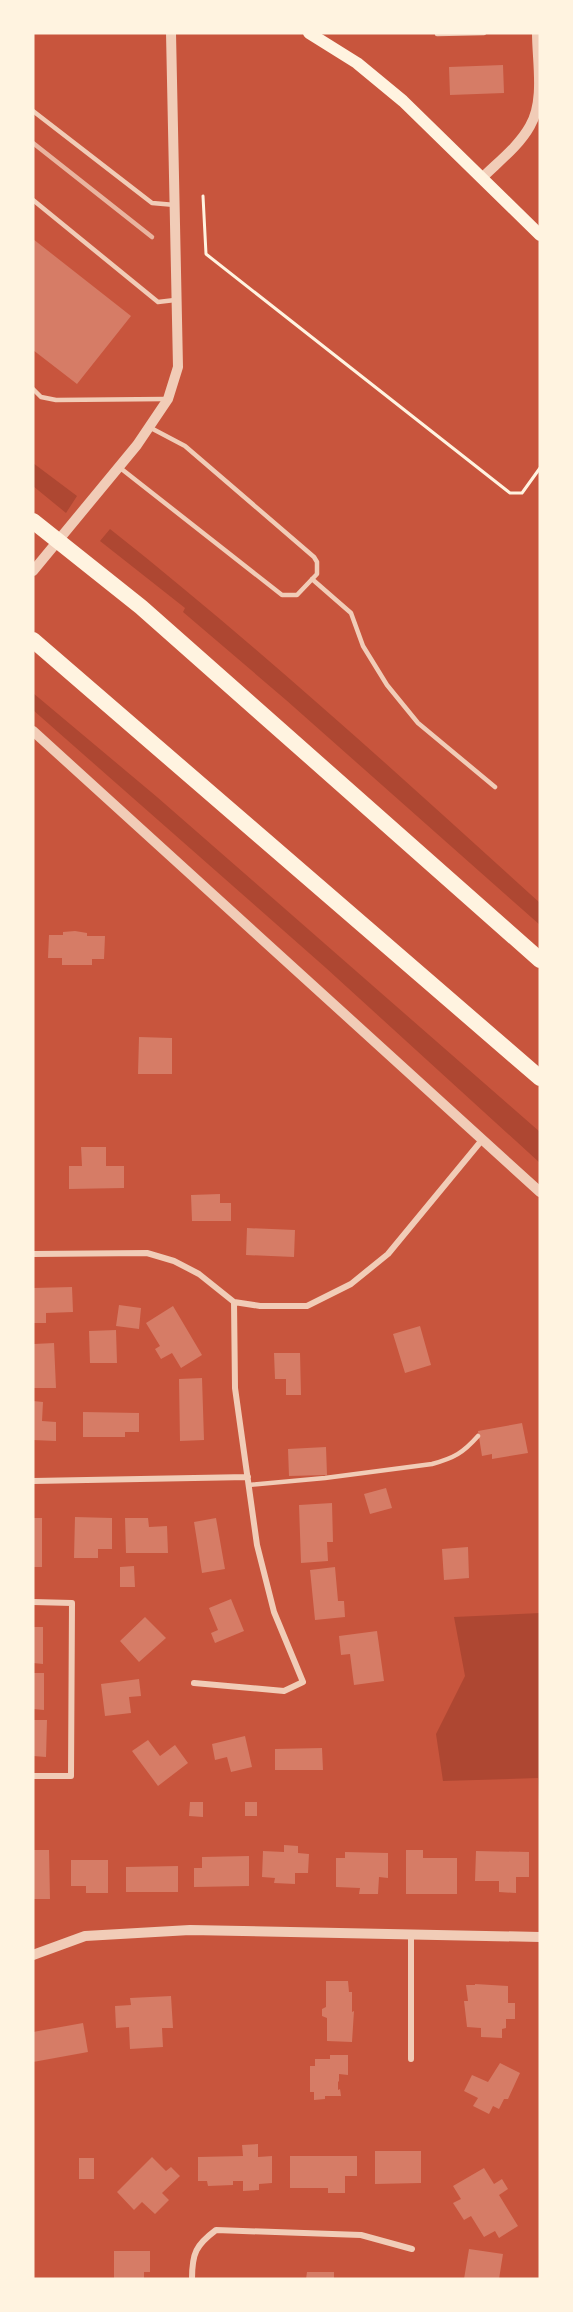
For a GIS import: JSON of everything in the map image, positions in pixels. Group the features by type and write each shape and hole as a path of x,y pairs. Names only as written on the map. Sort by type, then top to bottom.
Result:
{"highway":[{"path":"33,521 141,607 540,960"},
{"path":"33,640 540,1078"}],"main road":[{"path":"309,33 357,63 403,101 540,235"}],"street":[{"path":"33,571 149,427 168,399 178,366 171,33"},
{"path":"482,177 516,144 530,126 537,106 537,33"},
{"path":"33,731 540,1192"},
{"path":"33,1254 147,1253 174,1261 199,1274 234,1302 260,1306 307,1306 351,1284 388,1254 482,1140"},
{"path":"194,1683 284,1691 303,1682 274,1612 257,1545 235,1388 234,1302"},
{"path":"33,1481 248,1477"},
{"path":"33,1602 72,1603 70,1776 33,1776"},
{"path":"33,1955 85,1936 179,1930 539,1937"},
{"path":"411,1935 411,2059"},
{"path":"192,2279 192,2264 199,2243 216,2230 361,2235 412,2249"}],"lane":[{"path":"437,34 484,33"},
{"path":"33,111 152,203 175,205"},
{"path":"33,200 158,302 175,300"},
{"path":"33,388 41,397 56,400 168,399"},
{"path":"119,467 282,595 297,595 312,579 318,569 314,557 185,446 149,427"},
{"path":"312,579 351,613 363,646 387,685 418,723 495,787"},
{"path":"249,1485 432,1464 449,1460 465,1451 478,1436"}],"path":[{"path":"203,196 206,254 510,493 522,493 540,468"}],"shaded area":[{"path":"33,463 77,496 66,513 33,486"},
{"path":"110,529 274,665 540,903 540,925 183,612 185,608 100,541"},
{"path":"33,693 157,797 540,1132 540,1163 326,968 33,710"},
{"path":"540,1613 540,1823 538,1778 443,1781 436,1734 465,1676 454,1617"}],"building":[{"path":"503,65 504,93 450,95 449,67"},
{"path":"33,239 131,316 77,384 33,350"},
{"path":"63,932 87,933 87,936 105,936 104,959 92,959 92,965 62,965 62,958 48,958 49,935 63,935"},
{"path":"139,1037 172,1038 172,1074 138,1074"},
{"path":"81,1147 106,1147 106,1166 124,1166 124,1188 69,1189 69,1166 82,1166"},
{"path":"220,1194 220,1203 231,1203 231,1221 192,1221 191,1195"},
{"path":"247,1228 295,1230 294,1257 246,1255"},
{"path":"72,1287 73,1312 46,1313 46,1323 33,1323 33,1288"},
{"path":"119,1305 141,1308 139,1329 116,1326"},
{"path":"173,1306 202,1355 181,1368 172,1353 161,1359 155,1349 160,1346 146,1323"},
{"path":"420,1326 431,1365 405,1373 393,1334"},
{"path":"116,1330 117,1363 90,1363 89,1331"},
{"path":"54,1343 56,1388 33,1388 34,1344"},
{"path":"274,1353 300,1353 301,1395 286,1395 286,1379 275,1379"},
{"path":"202,1378 204,1440 180,1441 179,1379"},
{"path":"33,1401 43,1402 42,1421 56,1422 56,1441 33,1440"},
{"path":"83,1412 139,1413 139,1432 125,1432 125,1437 83,1437"},
{"path":"522,1423 528,1453 492,1459 492,1454 482,1456 478,1431"},
{"path":"326,1447 327,1475 289,1476 288,1449"},
{"path":"386,1488 392,1508 370,1514 364,1494"},
{"path":"332,1503 333,1542 327,1542 328,1561 301,1563 299,1505"},
{"path":"75,1517 112,1518 112,1549 98,1549 98,1558 74,1558"},
{"path":"33,1518 42,1518 42,1567 33,1567"},
{"path":"125,1518 148,1518 149,1527 167,1526 168,1553 126,1553"},
{"path":"216,1518 225,1569 202,1573 194,1522"},
{"path":"468,1547 469,1578 444,1580 442,1549"},
{"path":"134,1566 135,1587 120,1587 120,1567"},
{"path":"335,1567 338,1601 344,1601 345,1617 315,1620 310,1570"},
{"path":"231,1599 244,1631 215,1643 211,1633 218,1630 209,1608"},
{"path":"145,1617 166,1638 139,1662 120,1641"},
{"path":"33,1627 43,1627 43,1664 33,1663"},
{"path":"377,1631 384,1681 354,1685 350,1654 341,1655 339,1636"},
{"path":"33,1673 44,1673 44,1710 33,1709"},
{"path":"139,1679 141,1696 129,1697 131,1713 105,1716 101,1684"},
{"path":"33,1720 47,1720 46,1757 33,1756"},
{"path":"245,1736 252,1767 231,1772 227,1757 215,1760 212,1744"},
{"path":"148,1740 160,1756 175,1745 188,1763 158,1786 132,1751"},
{"path":"322,1748 323,1770 275,1770 275,1749"},
{"path":"190,1802 203,1802 203,1817 189,1816"},
{"path":"245,1802 257,1802 257,1816 245,1816"},
{"path":"284,1845 298,1846 298,1853 309,1854 308,1873 295,1873 295,1884 274,1883 275,1878 262,1877 263,1851 284,1852"},
{"path":"33,1850 49,1850 50,1899 33,1899"},
{"path":"406,1850 423,1850 423,1858 457,1858 457,1894 406,1894"},
{"path":"476,1851 529,1852 529,1877 516,1877 516,1893 499,1892 499,1881 475,1881"},
{"path":"345,1852 388,1853 388,1878 379,1877 378,1894 359,1894 360,1888 336,1887 336,1858 345,1858"},
{"path":"249,1856 249,1886 194,1887 194,1868 202,1868 202,1857"},
{"path":"71,1860 108,1860 108,1893 86,1893 86,1886 71,1886"},
{"path":"178,1866 178,1892 126,1892 126,1867"},
{"path":"326,1981 348,1981 349,1992 352,1992 352,2012 354,2011 352,2042 327,2041 327,2018 322,2016 322,2009 326,2007"},
{"path":"466,1985 508,1986 508,2003 515,2003 515,2019 506,2019 506,2028 502,2029 502,2038 481,2037 481,2028 467,2027 464,2001 468,2001"},
{"path":"171,1996 173,2028 162,2028 163,2047 130,2049 129,2027 116,2028 115,2006 131,2005 130,1998"},
{"path":"83,2023 88,2052 33,2062 33,2032"},
{"path":"330,2055 348,2055 348,2075 339,2074 338,2090 340,2089 341,2096 325,2096 325,2099 314,2100 314,2092 310,2092 310,2066 315,2066 315,2059 330,2059"},
{"path":"500,2063 520,2073 508,2099 504,2099 499,2109 493,2106 489,2114 473,2106 478,2098 464,2091 472,2075 488,2082"},
{"path":"258,2144 258,2157 272,2156 272,2183 259,2184 259,2190 243,2191 243,2181 233,2181 233,2185 208,2186 207,2181 198,2181 198,2157 243,2156 242,2145"},
{"path":"375,2151 421,2151 421,2183 375,2184"},
{"path":"290,2156 357,2156 357,2176 345,2176 345,2193 328,2193 328,2188 290,2188"},
{"path":"152,2157 166,2171 171,2167 180,2176 162,2193 169,2200 155,2214 142,2202 134,2210 117,2192"},
{"path":"79,2158 94,2158 94,2179 79,2179"},
{"path":"484,2168 494,2184 502,2179 508,2189 499,2195 518,2226 499,2238 495,2231 484,2237 471,2216 464,2220 453,2203 461,2199 453,2186"},
{"path":"469,2249 503,2254 499,2279 464,2279"},
{"path":"114,2251 150,2251 150,2272 144,2272 144,2279 114,2279"},
{"path":"307,2272 334,2272 334,2279 306,2279"}],"railway":[{"path":"33,143 152,237"}]}
